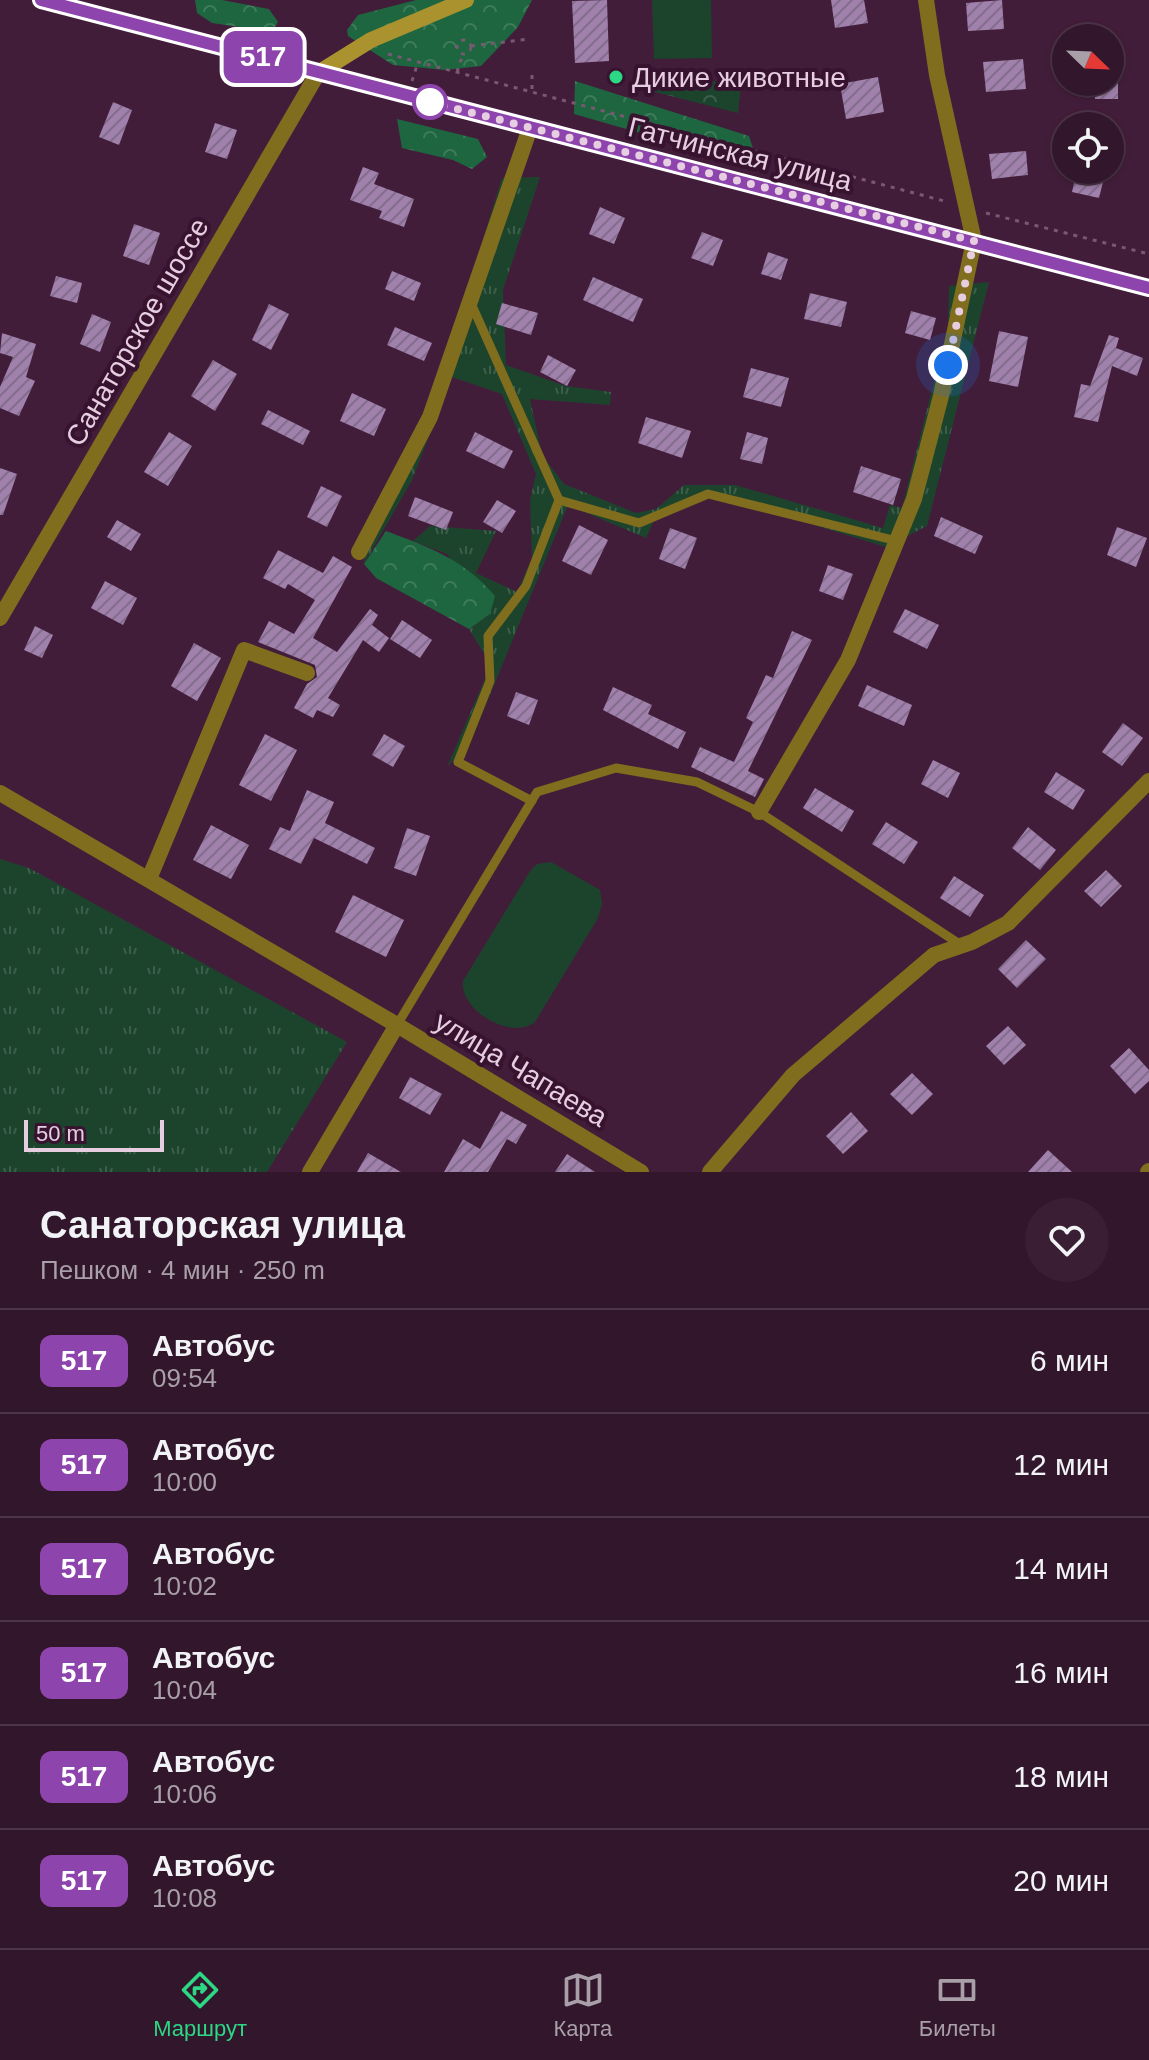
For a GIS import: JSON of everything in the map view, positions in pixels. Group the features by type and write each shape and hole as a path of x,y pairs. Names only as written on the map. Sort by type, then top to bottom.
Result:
{"main road":[{"name":"Гатчинская улица","path":"41,0 1149,288"},
{"path":"318,73 371,40 466,0"}],"street":[{"path":"759,812 848,660 914,499 941,396 974,241 937,75 926,0"},
{"name":"Санаторское шоссе","path":"0,618 318,73"},
{"path":"359,552 430,417 530,128"},
{"path":"149,879 244,650 307,673"},
{"path":"710,1172 793,1075 934,955 1008,923 1149,781"},
{"path":"0,793 397,1025"},
{"name":"улица Чапаева","path":"310,1172 397,1025 641,1172"}],"lane":[{"path":"470,301 559,500 526,586 488,636 490,681 458,762 532,801"},
{"path":"559,500 639,523 708,494 897,541"},
{"path":"397,1025 537,792 616,768 697,782 759,812 961,945"}],"path":[{"path":"457,72 463,54 471,46 529,39"},
{"path":"463,54 457,48 459,42 465,40 471,46"},
{"path":"388,54 952,203"},
{"path":"412,84 418,62"},
{"path":"532,75 532,92"},
{"path":"974,210 1149,254"}],"green space":[{"path":"195,0 222,0 269,9 278,22 272,32 212,23 197,13"},
{"path":"416,0 532,0 518,27 481,66 445,70 393,65 348,36 347,30 358,15"},
{"path":"652,0 711,0 712,58 654,59"},
{"path":"640,69 741,86 738,113 639,88"},
{"path":"575,81 749,136 759,167 574,114"},
{"path":"397,119 478,139 487,157 472,169 453,160 402,148"},
{"path":"540,177 503,290 506,365 566,386 611,392 610,405 530,399 542,455 564,484 636,513 656,509 684,485 735,485 883,528 890,505 902,508 948,327 949,286 989,282 927,526 886,547 711,493 654,520 646,538 568,505 471,741 447,767 491,665 469,629 490,614 447,554 413,541 430,526 496,531 476,573 517,592 532,558 530,500 536,474 502,394 452,377 412,480 364,564 372,510 412,443 460,314 502,178"},
{"path":"386,531 431,549 471,573 495,596 490,614 469,629 376,578 364,564"},
{"path":"0,859 29,868 347,1042 267,1172 0,1172"},
{"path":"551,862 600,890 602,904 598,918 535,1022 525,1027 501,1025 488,1020 469,1002 463,981 530,871 537,864"}],"building":[{"path":"607,0 609,61 575,63 572,1"},
{"path":"831,0 864,0 868,23 835,28"},
{"path":"1002,0 1004,29 968,31 966,3"},
{"path":"1023,59 1026,89 986,92 983,62"},
{"path":"878,77 884,112 846,119 840,84"},
{"path":"1095,96 1118,96 1118,99 1095,99"},
{"path":"113,102 132,110 119,145 99,137"},
{"path":"215,123 237,130 227,159 205,152"},
{"path":"1026,151 1028,175 992,179 989,154"},
{"path":"363,167 379,173 374,184 414,199 404,227 379,218 382,211 350,200"},
{"path":"1074,184 1102,184 1099,198 1072,192"},
{"path":"600,207 625,218 614,244 589,234"},
{"path":"134,224 160,233 149,265 123,256"},
{"path":"702,232 723,240 713,266 691,258"},
{"path":"768,252 788,259 781,280 761,274"},
{"path":"392,271 421,283 414,301 385,289"},
{"path":"56,276 82,283 77,303 50,296"},
{"path":"593,277 643,299 633,322 583,300"},
{"path":"810,293 847,302 841,327 804,319"},
{"path":"502,303 538,313 531,335 496,324"},
{"path":"269,304 289,314 271,350 252,340"},
{"path":"911,311 936,318 930,340 905,333"},
{"path":"92,314 111,322 100,352 80,344"},
{"path":"395,327 432,343 424,361 387,345"},
{"path":"999,331 1028,337 1018,387 989,381"},
{"path":"2,333 36,344 26,377 35,381 19,416 0,408 0,387 13,357 0,353"},
{"path":"1109,335 1119,338 1116,348 1143,358 1137,376 1112,366 1098,422 1074,417 1081,384 1090,386"},
{"path":"548,355 576,370 567,386 540,372"},
{"path":"213,360 237,374 215,411 191,396"},
{"path":"751,368 789,378 781,407 743,397"},
{"path":"352,393 386,409 374,436 340,421"},
{"path":"268,410 310,431 303,445 261,424"},
{"path":"646,417 691,431 682,458 638,443"},
{"path":"169,432 192,446 168,486 144,472"},
{"path":"475,432 513,451 504,469 466,451"},
{"path":"747,432 768,438 762,464 740,459"},
{"path":"861,466 901,479 893,505 853,492"},
{"path":"0,468 17,474 3,515 0,515"},
{"path":"321,486 342,496 327,527 307,517"},
{"path":"415,497 453,512 446,530 408,516"},
{"path":"497,500 516,511 502,533 483,522"},
{"path":"941,517 983,536 975,554 934,536"},
{"path":"117,520 141,534 131,551 107,537"},
{"path":"579,525 608,540 591,575 562,561"},
{"path":"1117,527 1147,538 1136,567 1107,555"},
{"path":"670,528 697,538 685,569 659,559"},
{"path":"278,550 323,573 333,556 352,567 313,638 337,652 370,609 378,615 372,625 389,638 379,652 363,640 328,698 340,705 333,717 317,710 313,718 294,708 307,684 317,677 315,665 258,642 269,621 294,634 315,600 288,584 285,589 263,578"},
{"path":"828,565 853,574 843,600 819,591"},
{"path":"105,581 137,598 123,625 91,608"},
{"path":"905,609 939,625 927,649 893,632"},
{"path":"402,620 432,640 420,658 390,639"},
{"path":"35,626 53,635 42,658 24,650"},
{"path":"792,631 812,640 748,771 764,779 755,797 691,767 700,747 734,762 753,722 746,718 766,675 773,678"},
{"path":"194,643 221,658 197,701 171,686"},
{"path":"867,685 912,705 904,726 858,706"},
{"path":"613,687 652,705 648,714 686,732 678,749 603,710"},
{"path":"516,692 538,700 529,725 507,716"},
{"path":"1123,723 1143,738 1122,766 1102,752"},
{"path":"265,734 297,750 271,801 239,785"},
{"path":"384,734 405,746 393,767 372,755"},
{"path":"933,760 960,773 948,798 921,784"},
{"path":"1056,772 1085,790 1073,810 1044,792"},
{"path":"815,788 854,811 842,832 803,808"},
{"path":"307,790 334,802 325,823 375,848 367,864 314,838 301,864 269,849 280,827 290,831"},
{"path":"886,822 918,842 904,864 872,844"},
{"path":"211,825 249,845 231,879 193,860"},
{"path":"1028,827 1056,850 1040,870 1012,848"},
{"path":"407,828 430,836 416,876 394,868"},
{"path":"1106,870 1122,886 1101,907 1084,891"},
{"path":"954,876 984,895 970,917 940,898"},
{"path":"353,895 404,920 386,957 335,932"},
{"path":"1026,940 1046,959 1017,988 998,969"},
{"path":"1008,1026 1026,1045 1004,1065 986,1046"},
{"path":"1129,1048 1149,1070 1149,1081 1135,1094 1110,1066"},
{"path":"912,1073 933,1094 912,1115 890,1094"},
{"path":"410,1077 442,1094 430,1115 399,1098"},
{"path":"501,1111 527,1125 516,1144 507,1139 488,1172 444,1172 463,1139 480,1149"},
{"path":"851,1112 868,1131 843,1154 826,1136"},
{"path":"1048,1150 1072,1172 1028,1172"},
{"path":"368,1153 401,1172 357,1172"},
{"path":"567,1154 595,1172 555,1172"}],"bus line":[{"name":"517","path":"41,0 1149,288"}],"place":[{"name":"Дикие животные","path":"616,77"}],"route":[{"path":"430,102 974,241 948,365"}]}
